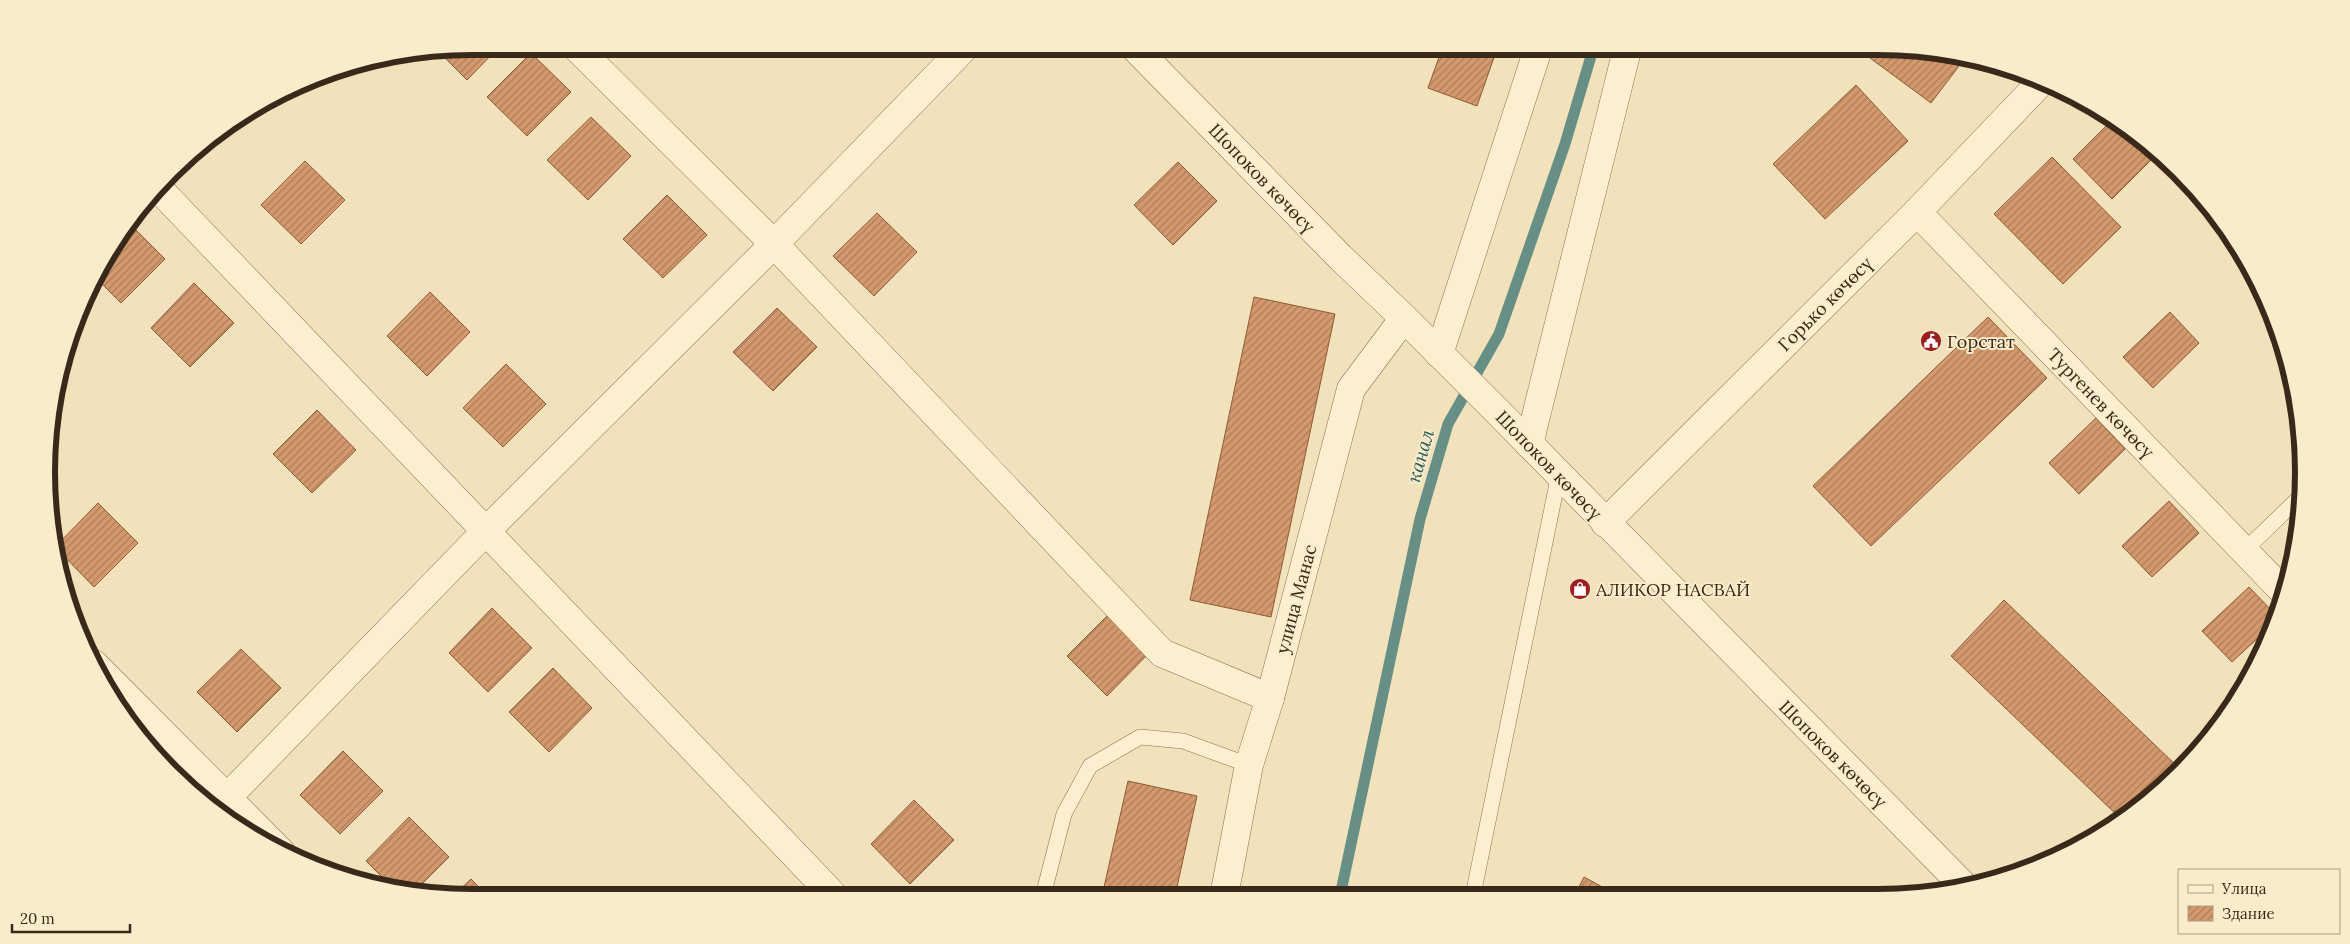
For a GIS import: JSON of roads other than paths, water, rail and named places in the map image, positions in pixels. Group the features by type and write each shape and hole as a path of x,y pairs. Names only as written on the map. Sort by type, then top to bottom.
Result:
{"street":[{"path":"583,55 774,244 1162,654 1270,698"},
{"path":"221,804 485,532 774,244 957,55"},
{"name":"Шопоков көчөсү","path":"1142,55 1341,258 1493,407 1959,881"},
{"path":"1440,355 1536,55"},
{"path":"1529,444 1626,55"},
{"name":"Горько көчөсү","path":"1605,523 1917,212 2037,87"},
{"path":"162,192 827,889"},
{"name":"Тургенев көчөсү","path":"1917,212 2279,587"},
{"name":"улица Манас","path":"1225,889 1249,765 1270,698 1351,389 1404,318"},
{"path":"115,688 221,804 237,817"}],"lane":[{"path":"1474,889 1559,474"},
{"path":"2244,551 2294,503"},
{"path":"1045,889 1064,814 1090,766 1140,737 1183,741 1249,765"}],"waterway":[{"name":"канал","path":"1341,889 1420,519 1448,424 1499,334 1565,144 1591,55"}],"place":[{"name":"Горстат","path":"1931,341"},
{"name":"АЛИКОР НАСВАЙ","path":"1580,589"}]}
